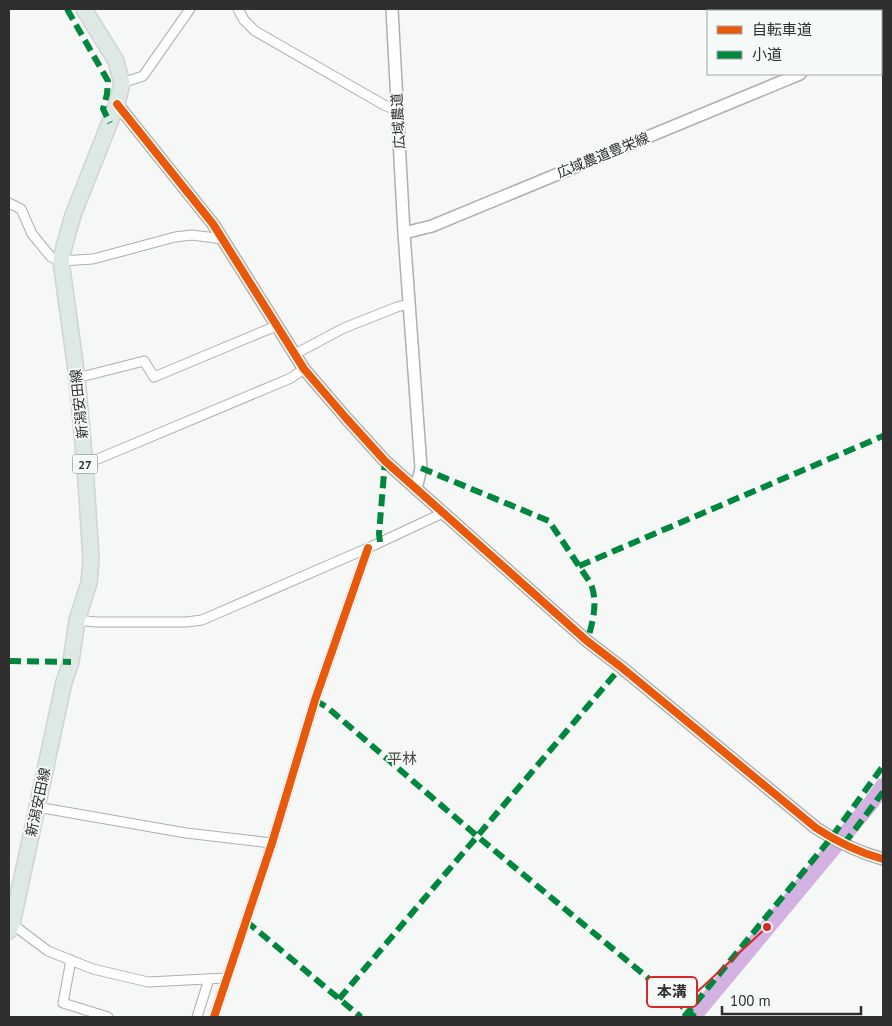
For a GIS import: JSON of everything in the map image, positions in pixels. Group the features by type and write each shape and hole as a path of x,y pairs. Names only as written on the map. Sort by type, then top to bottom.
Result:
{"main road":[{"name":"新潟安田線","path":"10,928 64,682 71,662 77,620 89,583 91,559 77,378 61,261 73,215 117,104 122,84 116,61 84,9"}],"street":[{"path":"122,84 143,76 190,9"},
{"path":"238,9 244,20 254,31 384,105 398,111"},
{"name":"広域農道","path":"392,9 404,233 421,468 416,489"},
{"name":"広域農道豊栄線","path":"404,233 432,226 798,75"},
{"path":"117,104 213,224 304,369 385,461 587,641 816,828 831,838 883,859"},
{"path":"9,202 21,209 32,234 52,257 61,261 93,259 175,237 192,235 222,239"},
{"path":"295,354 344,328 409,304"},
{"path":"77,378 144,361 154,377 276,326"},
{"path":"85,465 291,378 304,369"},
{"path":"77,620 96,622 186,622 202,620 368,548 443,512"},
{"path":"214,1017 272,843 315,700 368,548"},
{"path":"37,807 186,833 272,843"},
{"path":"10,928 48,951 93,969 148,982 226,978"},
{"path":"70,960 63,1003 108,1017"},
{"path":"197,1017 209,979"}],"waterway":[{"path":"693,1017 871,803 883,786"}],"marked path":[{"path":"67,9 108,81 103,109 110,123"},
{"path":"579,566 883,436"},
{"path":"380,542 385,461"},
{"path":"421,468 549,521 591,584 594,598 593,620 587,641"},
{"path":"9,661 71,662"},
{"path":"339,999 621,667"},
{"path":"315,700 328,708 477,836 695,1017"},
{"path":"684,1017 831,838 883,766"},
{"path":"844,844 883,792"},
{"path":"246,921 361,1017"}],"cycle path":[{"path":"117,104 213,224 304,369 385,461 587,641 816,828 848,846 883,859"},
{"path":"214,1017 272,843 315,700 368,548"}],"place":[{"name":"本溝","path":"767,927"}],"district":[{"name":"平林","path":"402,758"}]}
